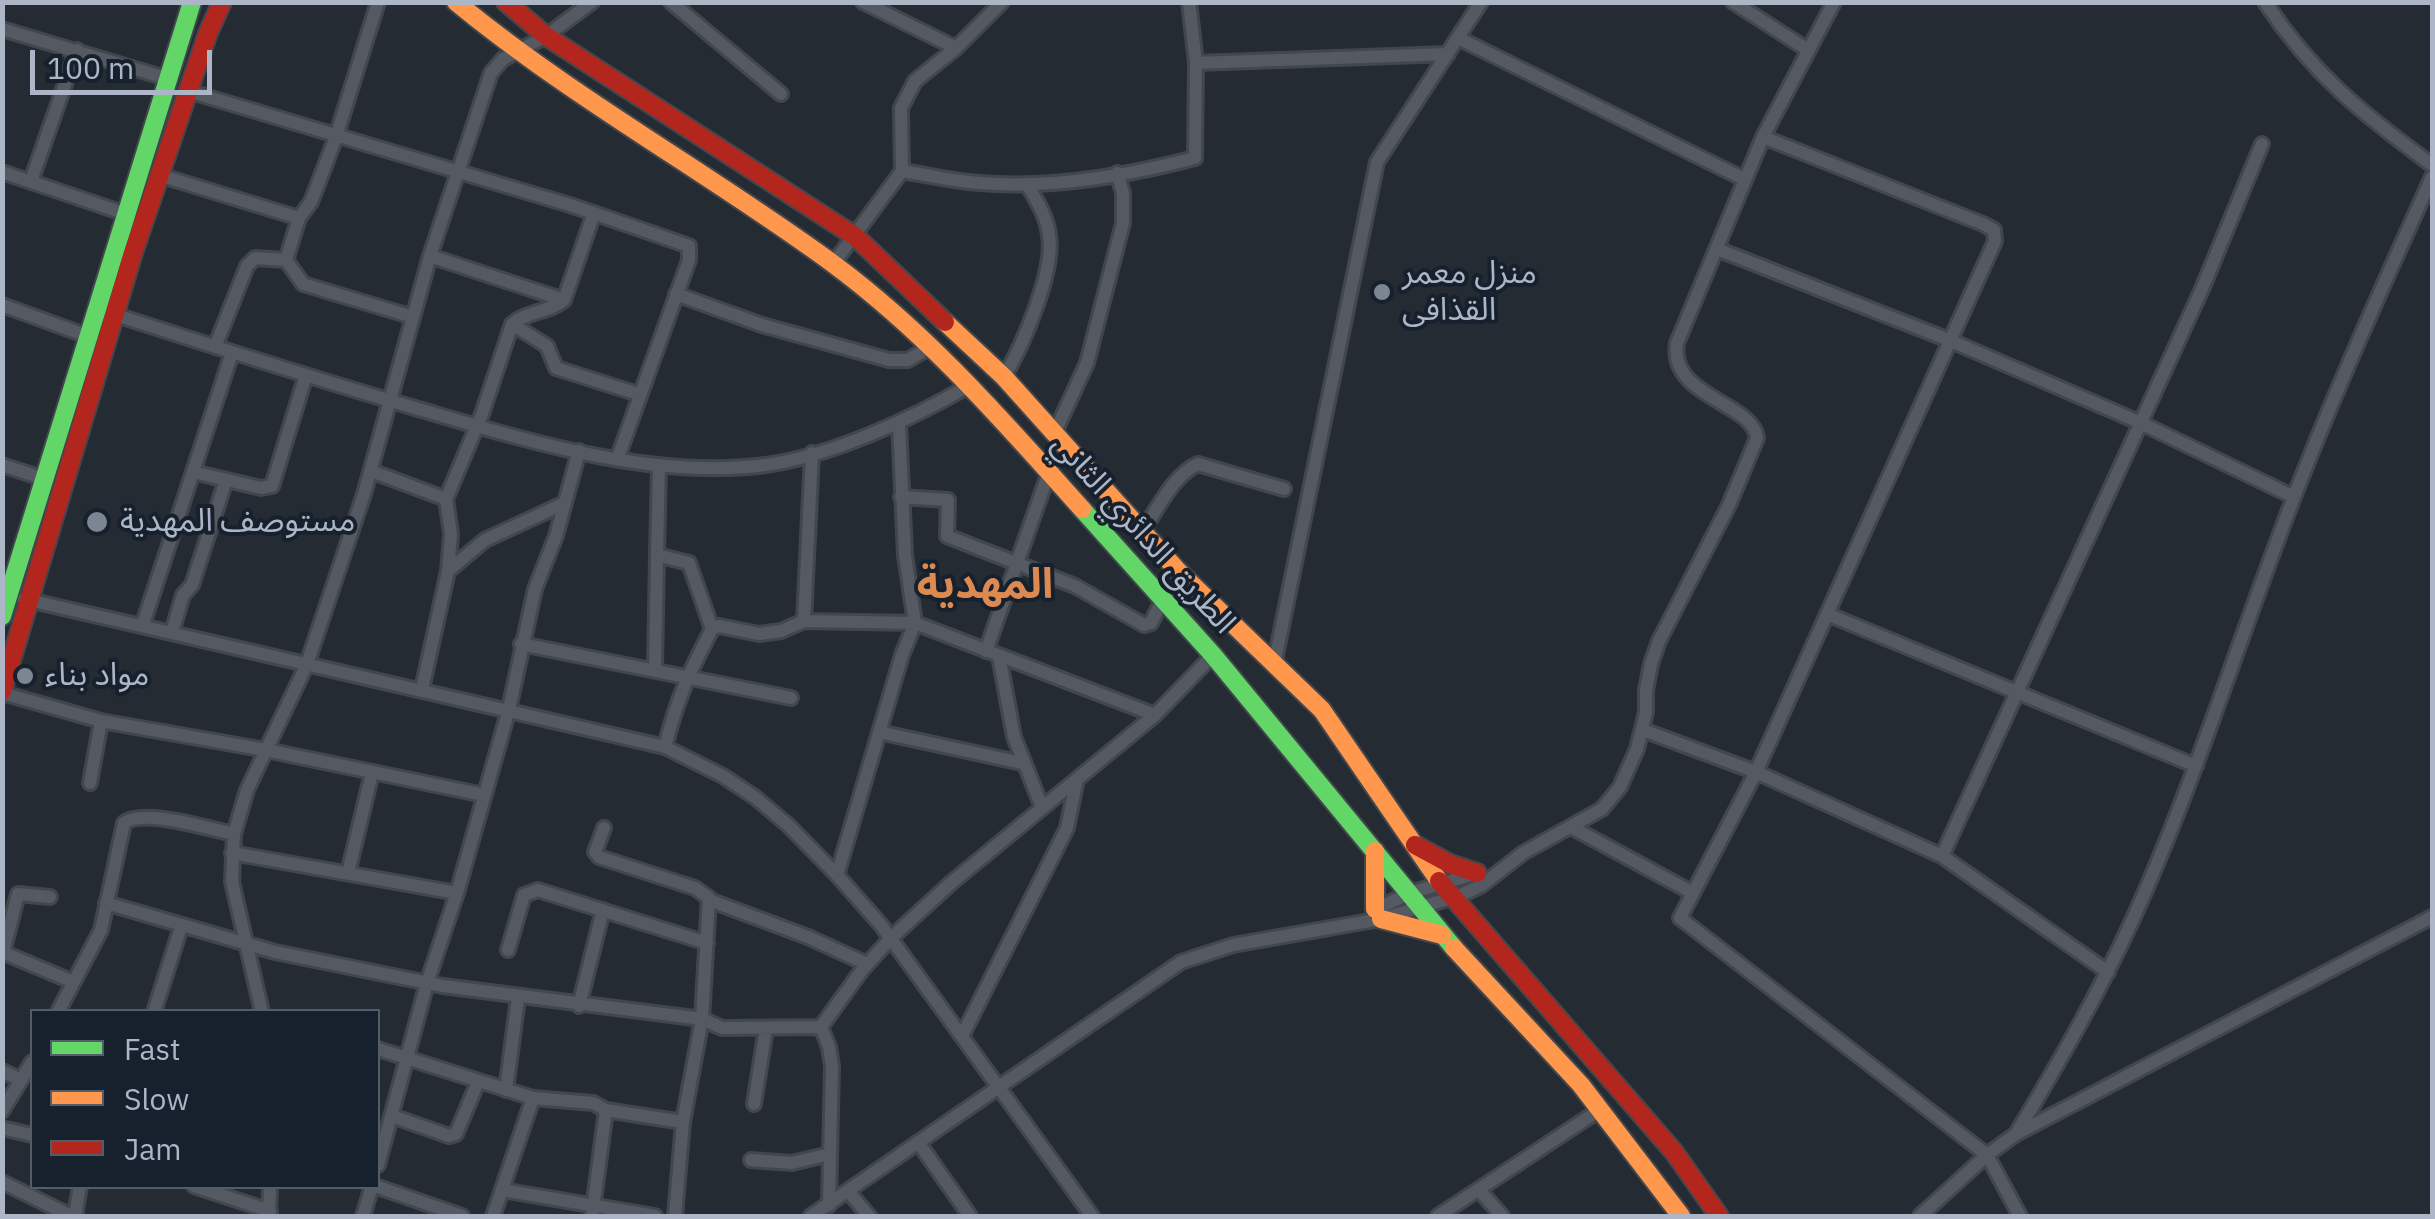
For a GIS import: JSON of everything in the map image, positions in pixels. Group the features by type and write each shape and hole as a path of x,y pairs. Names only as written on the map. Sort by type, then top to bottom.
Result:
{"main road":[{"path":"2,616 6,593 90,337 107,312 222,2"},
{"name":"الطريق الدائري الثاني","path":"456,2 518,52 834,264 888,308 970,385 1213,655 1442,935 1602,1109 1674,1214"},
{"name":"الطريق الدائري الثاني","path":"506,2 546,36 856,238 1004,377 1142,532 1322,710 1446,892 1674,1152 1719,1216"},
{"path":"2,692 107,312 126,214 169,80 185,4"},
{"path":"1410,842 1476,873"},
{"path":"1376,851 1374,916 1442,935"}],"street":[{"path":"378,2 336,137 311,202 298,218 286,260 302,284 412,317"},
{"path":"261,1009 232,882 234,834 247,790 308,664 370,471 430,256 491,73 503,59 546,36 592,2"},
{"path":"671,2 781,94"},
{"path":"863,2 956,48"},
{"path":"834,264 902,170 899,132 904,99 914,81 956,48 1002,2"},
{"path":"902,170 976,183 1026,184 1196,158 1196,63 1189,2"},
{"path":"1274,665 1378,162 1481,2"},
{"path":"1733,2 1808,50"},
{"path":"811,1216 1181,962 1234,945 1374,916 1416,900 1482,885 1498,870 1602,810 1614,798 1642,730 1646,690 1659,641 1729,505 1757,438 1752,424 1702,390 1676,363 1677,343 1763,137 1834,2"},
{"path":"2264,2 2314,68 2341,95 2432,165"},
{"path":"2,29 169,80"},
{"path":"1458,38 1744,179"},
{"path":"31,181 77,50"},
{"path":"1196,63 1448,54"},
{"path":"188,90 594,213 689,246 689,260 618,457"},
{"path":"1763,137 1994,230 1995,241 1756,772 1682,912 1682,922 1987,1155 2020,1216"},
{"path":"1942,856 2202,289 2262,144"},
{"path":"2,172 126,214"},
{"path":"1055,432 1087,363 1123,223 1123,193 1117,173"},
{"path":"158,174 298,218"},
{"path":"2016,1134 2108,972 2196,766 2294,497 2432,177"},
{"path":"1004,377 1028,328 1049,259 1049,230 1026,184"},
{"path":"422,689 448,571 451,534 446,499 486,403 512,324 564,300 594,213"},
{"path":"1717,249 1949,340 2141,423 2294,497"},
{"path":"430,256 564,300"},
{"path":"215,347 247,266 255,258 286,260"},
{"path":"676,294 762,325 878,358 908,360 930,347"},
{"path":"3,306 90,337"},
{"path":"107,312 475,426 579,451 659,464 769,464 899,424 970,385"},
{"path":"512,324 547,346 556,368 638,394"},
{"path":"142,624 232,353"},
{"path":"193,472 261,488 272,486 306,375"},
{"path":"837,875 878,732 915,623 905,555 899,424"},
{"path":"380,1159 427,983 457,894 509,709 535,589 579,451"},
{"path":"804,621 812,453"},
{"path":"655,668 659,464"},
{"path":"1142,532 1186,471 1198,464 1284,489"},
{"path":"2,465 45,478"},
{"path":"370,471 446,499"},
{"path":"1042,807 1022,763 992,654 1048,474"},
{"path":"172,632 184,594 192,586 226,480"},
{"path":"901,497 948,500 947,536 1074,586 1144,625 1151,624 1163,599"},
{"path":"448,571 485,540 565,503"},
{"path":"657,555 690,563 712,630"},
{"path":"6,593 664,746 723,776 789,826 890,938 1092,1216"},
{"path":"1827,614 2196,766"},
{"path":"664,746 686,676 712,630 719,626 759,634 804,621 915,623 1155,715"},
{"path":"521,644 790,698"},
{"path":"820,1027 890,938 1155,715 1213,655"},
{"path":"2,692 100,721 484,794"},
{"path":"90,783 100,721"},
{"path":"1642,730 1756,772 1942,856 2108,972"},
{"path":"878,732 1022,763"},
{"path":"348,873 372,773"},
{"path":"962,1036 1067,828 1076,779"},
{"path":"59,1009 100,930 122,832 130,818 146,816 234,834"},
{"path":"604,828 595,852 599,856 695,888 709,900 702,1019 683,1122 675,1216"},
{"path":"1573,828 1693,893"},
{"path":"232,853 457,894"},
{"path":"1446,892 1476,873 1498,870"},
{"path":"508,950 524,895 538,890 707,943"},
{"path":"50,897 18,894 3,952 71,981"},
{"path":"709,900 867,964"},
{"path":"106,903 275,952 427,983 579,1006 702,1019 722,1028 820,1027"},
{"path":"579,1006 604,910"},
{"path":"1920,1216 2016,1134 2432,917"},
{"path":"155,1009 181,927"},
{"path":"506,1090 518,998"},
{"path":"820,1027 831,1055 828,1205"},
{"path":"754,1104 766,1029"},
{"path":"380,1050 533,1098 593,1104 606,1110 683,1122"},
{"path":"2,1111 30,1065"},
{"path":"2,1070 20,1080"},
{"path":"392,1116 449,1136 456,1134 478,1082"},
{"path":"493,1216 533,1098"},
{"path":"1438,1216 1602,1109"},
{"path":"592,1210 606,1110"},
{"path":"2,1128 30,1135"},
{"path":"918,1142 970,1216"},
{"path":"751,1160 792,1163 830,1154"},
{"path":"2,1182 73,1216 79,1189"},
{"path":"380,1188 462,1216"},
{"path":"202,1189 270,1214"},
{"path":"363,1216 372,1189"},
{"path":"502,1190 592,1210 656,1216"},
{"path":"848,1191 869,1216"},
{"path":"1480,1191 1502,1216"}],"traffic: fast":[{"path":"2,616 192,2"},
{"path":"1082,509 1213,655 1454,948"}],"traffic: slow":[{"path":"456,2 547,71 785,230 867,290 963,380 1082,509"},
{"path":"945,322 1004,377 1178,571 1322,710 1439,881"},
{"path":"1375,851 1375,909"},
{"path":"1381,919 1442,935"},
{"path":"1454,948 1581,1085 1681,1216"}],"traffic: jam":[{"path":"2,691 132,256 222,2"},
{"path":"506,2 546,36 856,237 945,322"},
{"path":"1415,845 1477,873"},
{"path":"1439,881 1674,1152 1719,1216"}],"place":[{"name":"منزل معمر القذافى","path":"1382,292"},
{"name":"مستوصف المهدية","path":"97,522"},
{"name":"مواد بناء","path":"25,676"}],"district":[{"name":"المهدية","path":"985,586"}]}
